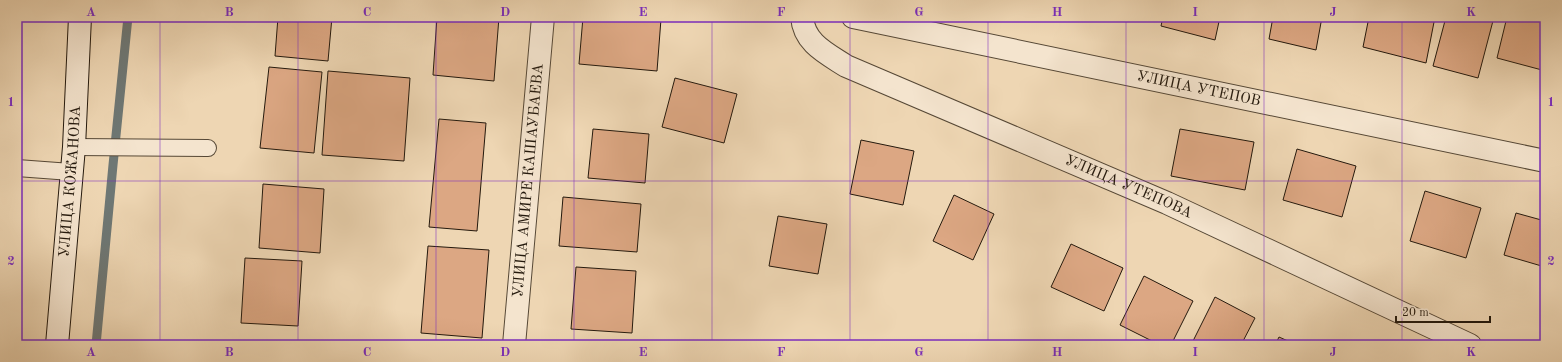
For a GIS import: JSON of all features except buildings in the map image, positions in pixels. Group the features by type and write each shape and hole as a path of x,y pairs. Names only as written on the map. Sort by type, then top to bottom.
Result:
{"street":[{"name":"УЛИЦА КОЖАНОВА","path":"57,345 74,147 80,17"},
{"name":"УЛИЦА АМИРЕ КАШАУБАЕВА","path":"514,345 543,17"},
{"name":"УЛИЦА УТЕПОВА","path":"802,17 803,25 814,45 846,66 1167,203 1470,345"},
{"name":"УЛИЦА УТЕПОВ","path":"853,17 1545,161"}],"lane":[{"path":"74,147 208,148"},
{"path":"17,168 71,172"}],"waterway":[{"path":"96,345 128,17"}]}
